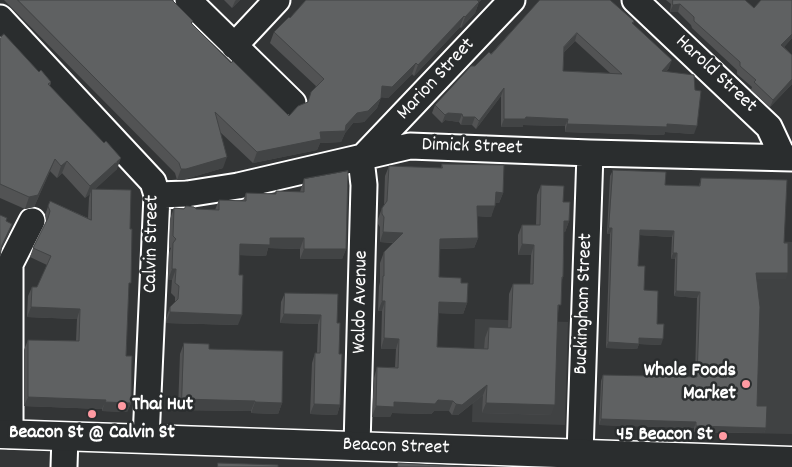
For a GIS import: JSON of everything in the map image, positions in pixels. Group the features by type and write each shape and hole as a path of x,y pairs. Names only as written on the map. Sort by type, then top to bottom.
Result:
{"main road":[{"name":"Beacon Street","path":"5,434 357,446 526,460 580,454 792,461"}],"street":[{"path":"188,0 294,103"},
{"path":"234,46 277,0"},
{"name":"Marion Street","path":"361,159 512,0"},
{"name":"Harold Street","path":"635,0 769,127 788,158"},
{"name":"Calvin Street","path":"0,18 153,182 157,195 146,439"},
{"name":"Dimick Street","path":"157,195 187,194 238,186 361,159 410,146 788,158"},
{"name":"Buckingham Street","path":"580,454 590,153"},
{"name":"Waldo Avenue","path":"357,446 364,185 361,159"},
{"path":"5,434 10,264 32,221"},
{"path":"64,436 64,467"}],"shaded area":[{"path":"698,237 792,242 792,434 694,432"},
{"path":"475,319 568,322 565,425 472,422"}],"building":[{"path":"18,0 172,0 193,21 191,23 231,63 233,61 289,116 298,106 308,102 311,92 324,79 274,32 306,0 477,0 479,2 418,65 416,63 392,87 382,86 381,98 368,111 357,113 346,125 345,131 320,132 321,139 257,152 215,112 227,157 181,169 179,163"},
{"path":"540,0 610,0 634,21 632,23 672,60 662,71 694,75 695,90 701,91 697,126 667,124 667,127 567,124 568,119 526,117 525,119 504,119 504,88 479,121 475,117 463,117 462,114 448,113 445,115 435,105 471,66 475,66 489,52 491,54","holes":["577,33 622,74 563,71 564,47"]},
{"path":"673,0 745,0 754,8 761,0 792,0 792,34 781,45 792,55 792,79 773,100 754,82 756,80 740,66 740,62 694,21 694,17 680,4 673,5"},
{"path":"4,34 39,72 41,70 51,82 48,84 104,143 106,141 121,158 90,186 67,161 61,166 55,159 38,195 29,197 0,184 0,38"},
{"path":"442,164 504,165 503,193 496,192 495,206 477,206 478,238 440,239 439,277 461,278 461,283 468,283 467,303 439,302 437,347 488,349 489,327 511,328 513,284 533,284 534,245 522,244 522,225 540,225 541,185 564,186 563,202 570,202 569,221 564,221 561,305 558,305 555,405 486,403 487,385 462,405 456,404 453,401 438,400 435,404 394,402 394,407 376,406 377,367 398,368 399,339 384,338 385,301 382,301 384,252 403,233 383,232 384,217 382,208 387,201 389,166 442,168"},
{"path":"613,170 666,172 665,185 700,186 701,178 787,180 784,243 788,243 788,273 756,273 760,307 757,406 767,406 766,428 696,426 696,422 601,419 603,375 697,377 700,292 676,291 677,253 673,253 674,231 640,230 638,266 645,266 644,290 658,291 657,324 664,324 663,339 639,338 639,344 608,342 612,228 609,228"},
{"path":"348,171 346,249 304,249 304,238 270,238 270,245 240,244 239,275 243,275 242,315 170,312 170,307 178,299 179,286 175,283 176,269 172,269 173,243 176,239 173,236 174,208 184,209 186,206 196,209 219,210 219,200 246,201 246,193 276,194 276,191 304,192 304,179"},
{"path":"92,189 131,190 131,283 129,283 126,356 132,356 131,403 105,402 106,400 28,397 28,340 79,341 80,309 31,307 32,287 37,287 51,256 33,248 48,218 50,201 91,220"},
{"path":"0,215 7,218 6,221 12,224 2,245 0,256"},
{"path":"285,293 338,294 337,323 340,323 339,354 342,354 340,405 314,404 315,353 320,353 321,315 284,314"},
{"path":"184,343 209,344 209,349 283,351 282,403 182,399"},
{"path":"218,463 278,465 278,467 218,467"},
{"path":"398,463 476,467 398,467"}],"place":[{"name":"Whole Foods Market","path":"746,384"},
{"name":"Thai Hut","path":"122,406"},
{"name":"Beacon St @ Calvin St","path":"92,414"},
{"name":"45 Beacon St","path":"723,436"}]}
